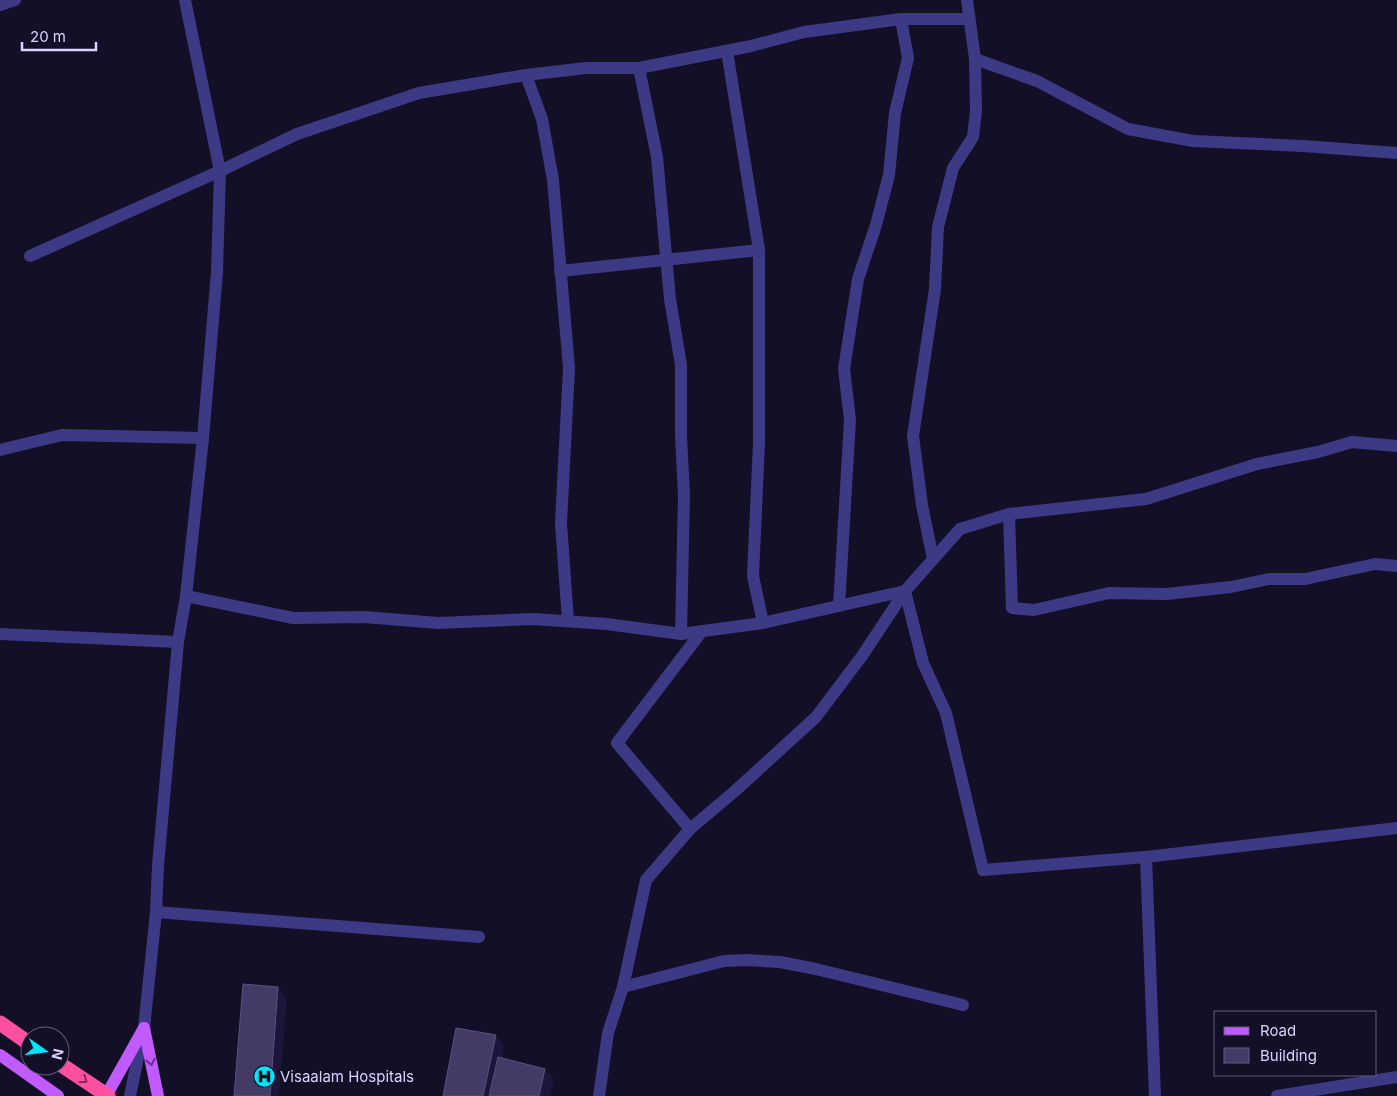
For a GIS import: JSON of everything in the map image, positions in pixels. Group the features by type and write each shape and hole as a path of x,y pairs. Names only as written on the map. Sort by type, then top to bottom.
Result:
{"highway":[{"path":"0,1023 20,1037"},
{"path":"70,1071 107,1096"}],"main road":[{"path":"107,1096 144,1028"},
{"path":"144,1028 158,1096"},
{"path":"0,1055 58,1096"}],"street":[{"path":"0,5 15,0"},
{"path":"130,1096 144,1028 156,912 158,866 178,642 186,596 203,438 216,272 220,172 185,0"},
{"path":"933,559 922,505 912,436 936,289 938,227 953,168 974,137 976,60 967,0"},
{"path":"30,256 220,172 298,134 419,93 526,75 586,68 639,68 751,46 804,32 900,19 969,19"},
{"path":"839,606 850,420 844,370 858,279 876,225 889,174 895,113 908,58 900,19"},
{"path":"727,50 759,250 759,443 753,576 763,623"},
{"path":"976,60 1037,81 1128,128 1193,141 1397,153"},
{"path":"639,68 657,157 666,258 681,365 681,436 684,495 681,634"},
{"path":"526,75 542,119 553,180 569,368 561,523 568,622"},
{"path":"560,270 759,250"},
{"path":"0,450 62,435 203,438"},
{"path":"599,1096 608,1032 624,987 646,880 690,828 816,717 862,656 905,591 960,529 1009,514 1146,499 1258,464 1318,452 1352,442 1397,446"},
{"path":"1009,514 1012,608 1034,610 1109,593 1167,594 1231,587 1269,578 1305,579 1375,564 1397,566"},
{"path":"186,596 293,618 364,617 438,622 533,619 607,624 681,634 763,623 905,591"},
{"path":"905,591 923,663 946,713 982,870 1146,857 1397,828"},
{"path":"690,828 617,743 702,631"},
{"path":"0,634 178,642"},
{"path":"1146,857 1155,1096"},
{"path":"156,912 479,937"},
{"path":"624,987 724,961 746,960 780,962 807,967 963,1005"},
{"path":"1277,1096 1397,1078"}],"building":[{"path":"243,984 278,987 270,1096 234,1096"},
{"path":"456,1028 496,1035 483,1096 443,1096"},
{"path":"498,1057 545,1069 539,1096 489,1096"}],"place":[{"name":"Visaalam Hospitals","path":"264,1077"}]}
